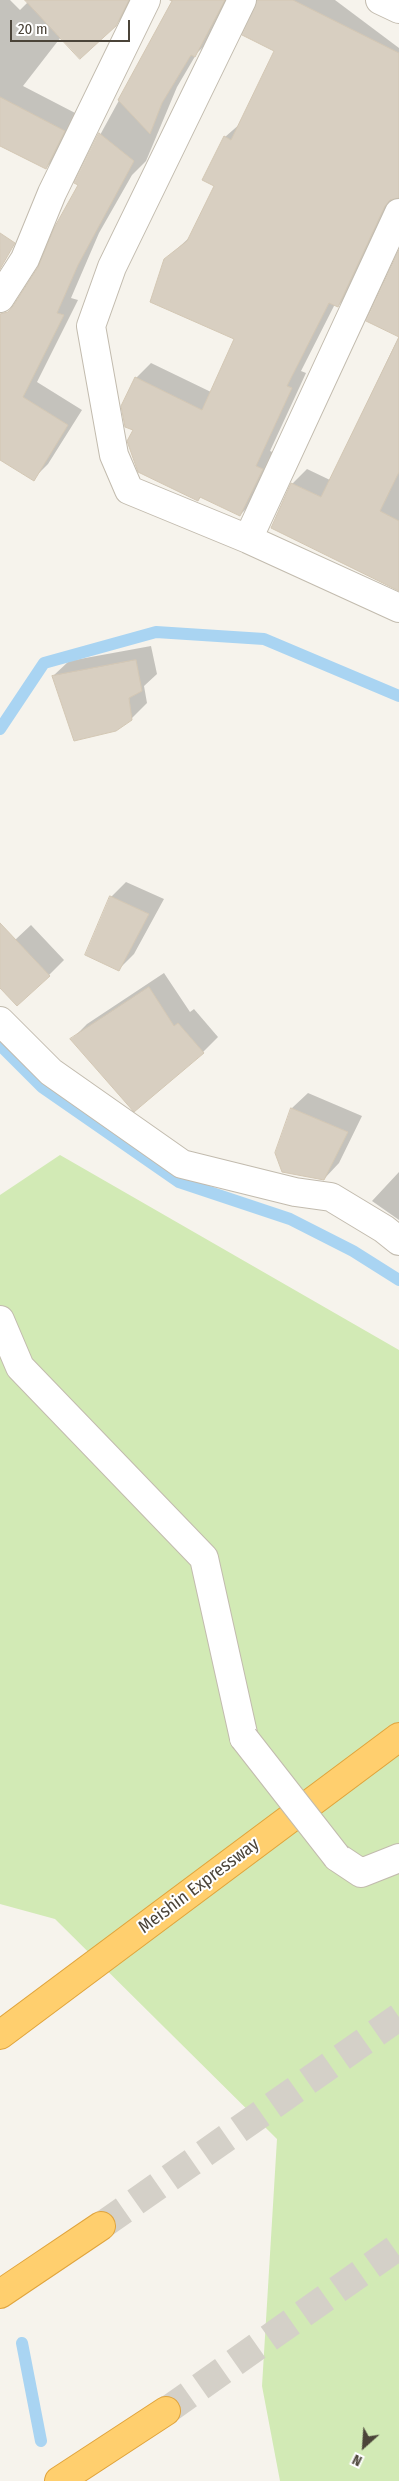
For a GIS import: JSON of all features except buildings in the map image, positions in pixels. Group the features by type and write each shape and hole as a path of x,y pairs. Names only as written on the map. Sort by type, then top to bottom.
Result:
{"highway":[{"name":"Meishin Expressway","path":"0,2035 399,1737"},
{"path":"0,2294 101,2226"},
{"path":"58,2481 166,2411"}],"street":[{"path":"0,298 25,259 52,193 146,0"},
{"path":"242,0 112,267 91,326 114,455 129,490 248,539 399,608"},
{"path":"380,0 399,9"},
{"path":"248,539 399,213"},
{"path":"0,1021 51,1072 182,1164 295,1192 331,1197 384,1229 399,1241"},
{"path":"0,1320 20,1367 204,1558 244,1738 337,1857 361,1873 399,1858"}],"green space":[{"path":"60,1155 399,1350 399,2481 280,2481 262,2386 277,2139 55,1919 0,1904 0,1195"}],"waterway":[{"path":"0,729 44,663 156,632 264,639 399,696"},
{"path":"0,1045 42,1087 179,1182 290,1219 353,1251 399,1280"},
{"path":"22,2343 41,2441"}],"tunnel":[{"path":"101,2226 399,2017"},
{"path":"166,2411 399,2246"}]}
